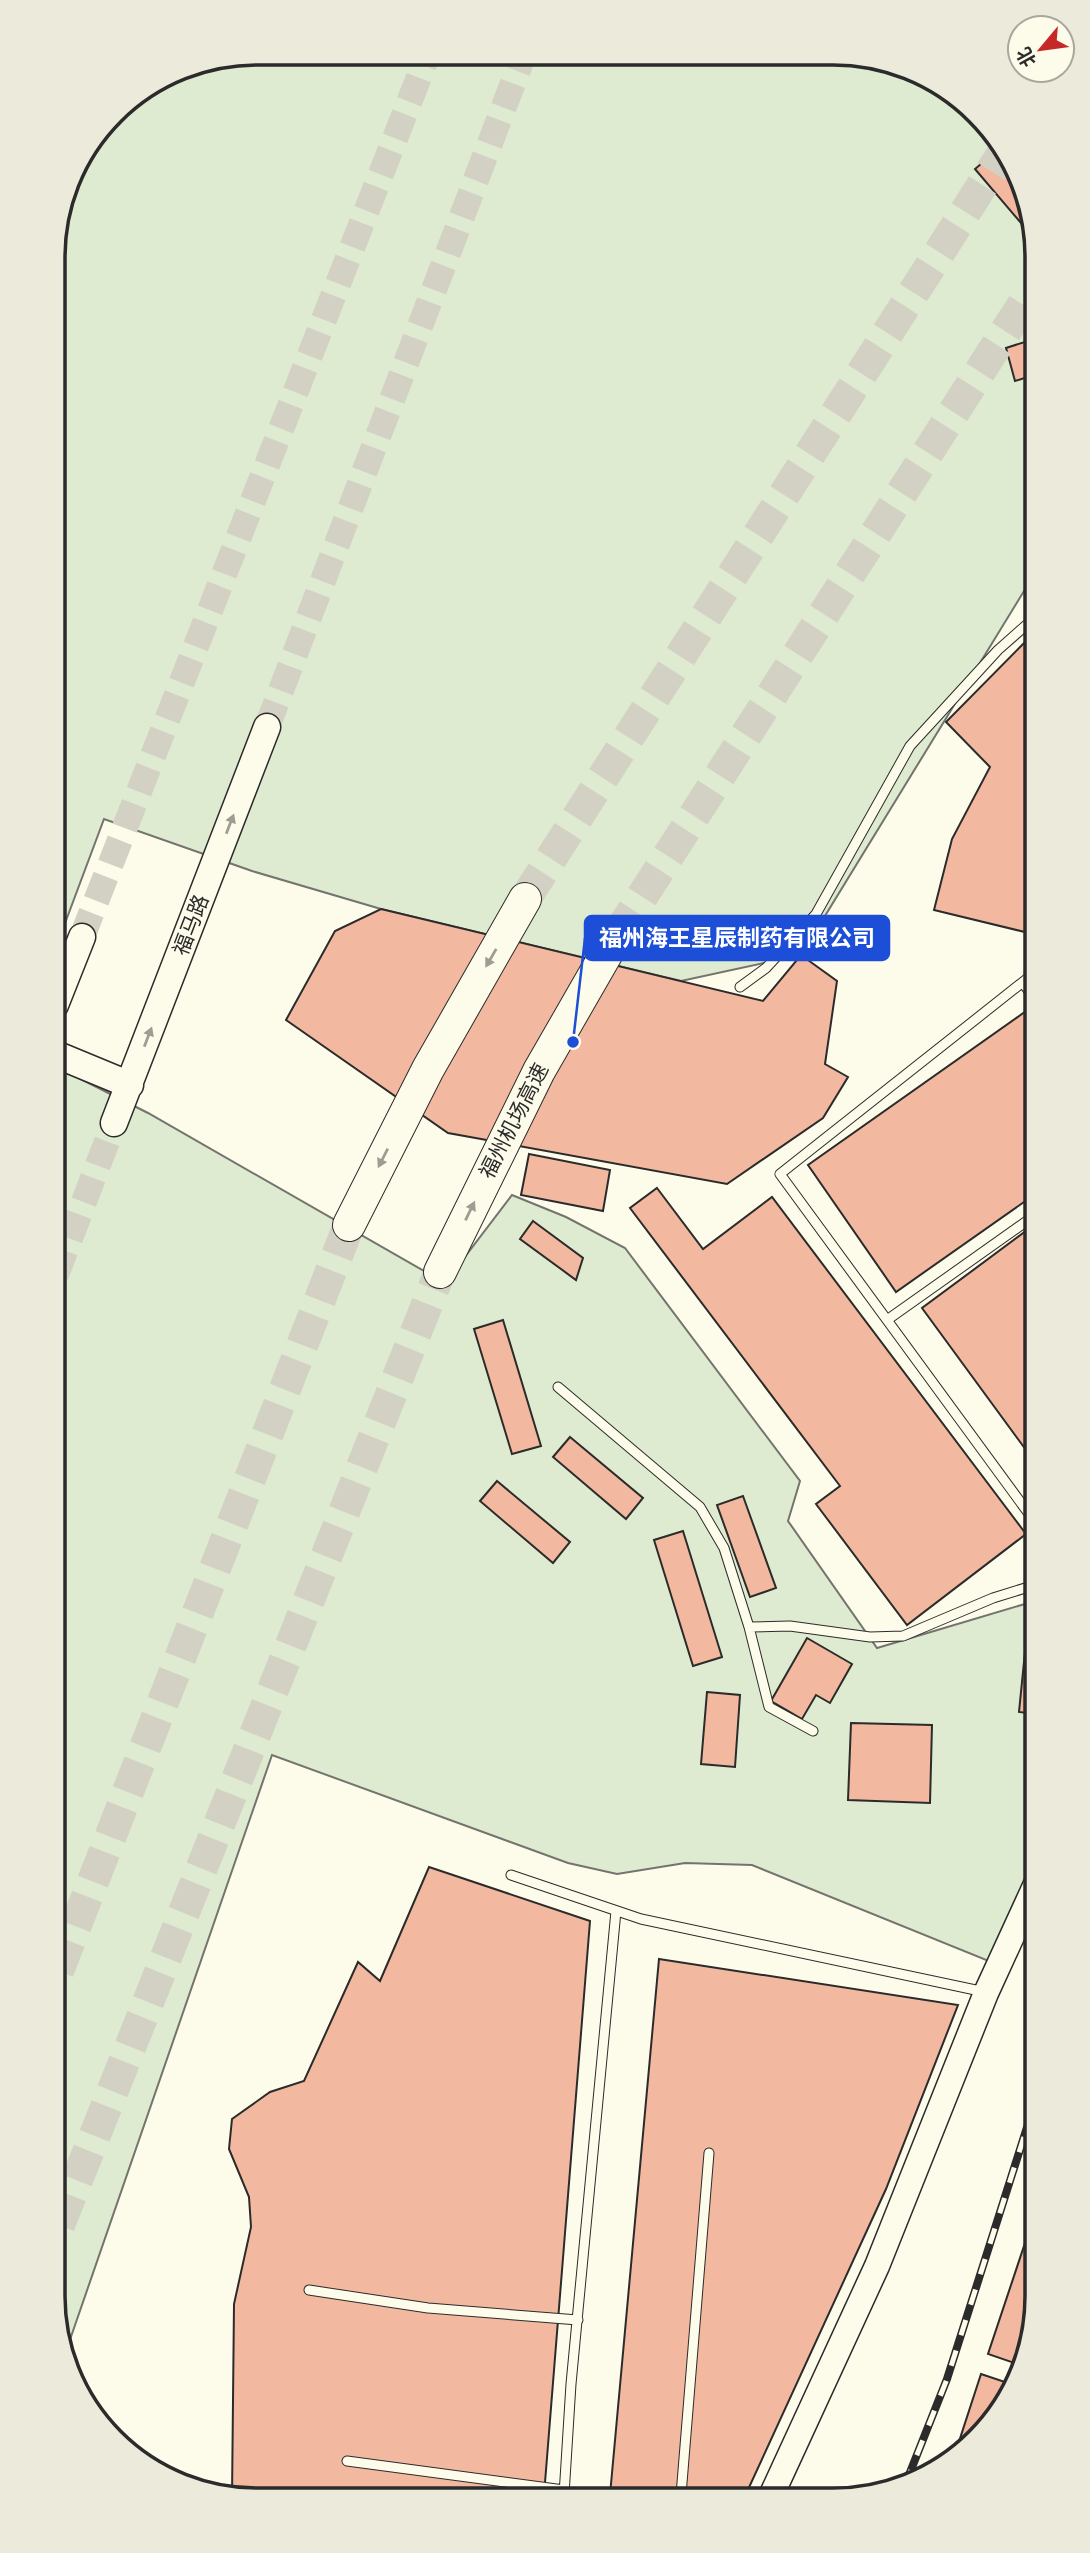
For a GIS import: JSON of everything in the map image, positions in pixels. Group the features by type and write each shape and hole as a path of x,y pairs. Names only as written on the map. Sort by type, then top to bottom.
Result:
{"highway":[{"path":"349,1225 428,1069 525,899"},
{"name":"福州机场高速","path":"440,1272 539,1071 615,937"}],"main road":[{"name":"福马路","path":"114,1123 268,727"},
{"path":"65,980 82,937"},
{"path":"65,1058 130,1085"}],"street":[{"path":"775,2488 877,2266 986,1993 1025,1908"}],"lane":[{"path":"740,987 766,968 817,914 910,746 999,650 1025,626"},
{"path":"1025,986 1023,983 780,1174 1025,1508"},
{"path":"887,1320 1025,1222"},
{"path":"558,1387 700,1507 724,1548 749,1627 769,1707 813,1731"},
{"path":"749,1627 790,1626 870,1637 903,1636 993,1598 1025,1588"},
{"path":"511,1875 654,1922 986,1993"},
{"path":"564,2488 616,1911"},
{"path":"682,2488 709,2153"},
{"path":"309,2290 428,2308 578,2320"},
{"path":"347,2461 530,2488"}],"green space":[{"path":"833,65 871,68 918,85 960,112 978,130 1000,161 1011,183 1024,232 1025,589 801,955 681,981 381,909 252,871 104,819 65,923 66,232 79,183 97,150 112,130 140,104 161,90 195,75 232,66"},
{"path":"65,1071 148,1113 445,1283 512,1195 566,1217 625,1248 800,1481 788,1521 877,1648 1025,1604 1025,1885 996,1964 752,1865 685,1863 617,1874 568,1863 272,1755 70,2340 65,2296"}],"building":[{"path":"994,152 1011,183 1023,225 975,169"},
{"path":"1025,342 1025,378 1015,381 1006,348"},
{"path":"1025,642 1025,932 934,910 952,839 990,767 946,722"},
{"path":"381,909 763,1001 801,955 837,981 825,1064 848,1077 823,1118 727,1184 448,1133 286,1020 335,931"},
{"path":"1025,1012 1025,1201 896,1292 808,1165"},
{"path":"529,1154 610,1170 603,1211 521,1195"},
{"path":"657,1188 703,1249 772,1197 1025,1535 907,1625 816,1504 840,1486 630,1208"},
{"path":"533,1221 583,1258 576,1280 520,1239"},
{"path":"1025,1232 1025,1449 922,1308"},
{"path":"503,1320 541,1446 512,1454 474,1329"},
{"path":"570,1437 643,1498 626,1519 553,1457"},
{"path":"497,1481 570,1542 553,1563 480,1501"},
{"path":"743,1496 776,1588 750,1597 717,1505"},
{"path":"683,1531 722,1657 693,1666 654,1540"},
{"path":"807,1638 852,1664 830,1703 816,1695 802,1719 771,1701"},
{"path":"1025,1652 1025,1713 1019,1712"},
{"path":"707,1692 740,1695 735,1767 701,1764"},
{"path":"851,1723 932,1725 930,1803 848,1800"},
{"path":"429,1867 590,1921 545,2488 232,2487 234,2304 251,2227 249,2197 229,2149 232,2119 270,2092 304,2081 358,1962 380,1981"},
{"path":"659,1959 958,2005 886,2189 749,2488 611,2488"},
{"path":"1025,2243 1025,2309 1015,2358 1013,2363 988,2354"},
{"path":"981,2374 1005,2382 986,2413 959,2442"}],"tunnel":[{"path":"82,937 424,65"},
{"path":"267,727 520,65"},
{"path":"525,899 999,159"},
{"path":"616,937 1025,301"},
{"path":"65,1251 114,1123"},
{"path":"65,1953 349,1225"},
{"path":"65,2210 440,1272"}],"railway":[{"path":"910,2473 947,2379 1025,2134"}],"place":[{"name":"福州海王星辰制药有限公司","path":"573,1042"}]}
